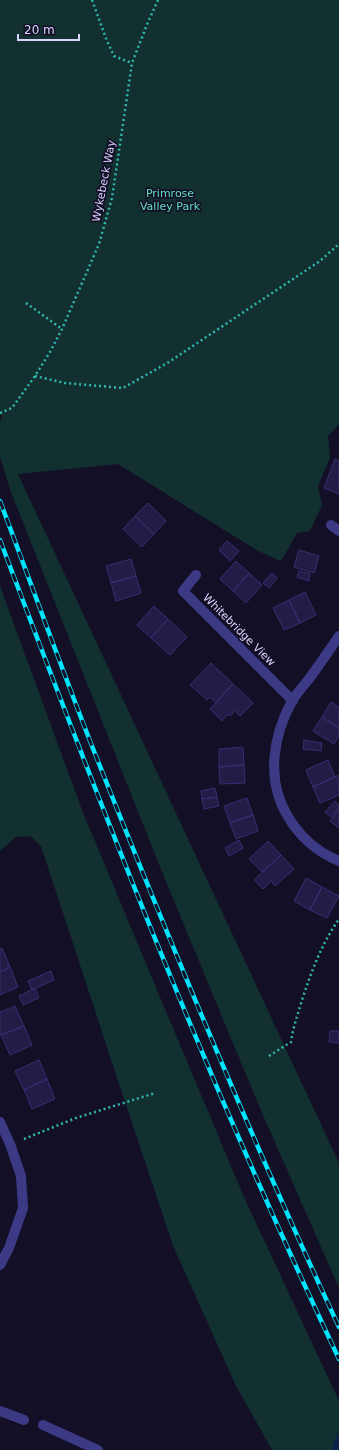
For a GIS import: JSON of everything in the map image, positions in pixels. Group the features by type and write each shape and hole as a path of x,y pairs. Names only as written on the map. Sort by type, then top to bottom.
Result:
{"street":[{"name":"Whitebridge View","path":"196,575 183,591 293,701"},
{"path":"339,636 293,701 278,736 274,758 274,776 278,793 283,809 292,824 303,838 316,849 339,861"},
{"path":"0,1122 10,1144 21,1176 23,1208 9,1248 0,1265"},
{"path":"0,1411 24,1420"},
{"path":"43,1425 98,1450"}],"path":[{"path":"92,0 114,56 132,63"},
{"name":"Wykebeck Way","path":"0,413 12,408 35,376 62,329 99,244 110,206 132,63 158,0"},
{"path":"35,376 65,382 123,388 169,362 320,261 339,244"},
{"path":"26,303 62,329"},
{"path":"269,1056 291,1042 293,1029 313,966 327,936 339,919"},
{"path":"10,1144 76,1118 155,1093"}],"green space":[{"name":"Primrose Valley Park","path":"0,0 339,0 339,424 328,436 330,458 318,486 322,505 310,531 297,533 281,561 258,551 118,464 18,474 339,1163 339,1288 259,1106 162,872 11,492 0,457 0,420 2,419 0,413"},
{"path":"0,586 82,810 244,1197 339,1401 339,1450 272,1450 236,1386 174,1248 41,846 30,836 16,837 0,851"}],"building":[{"path":"335,459 339,461 339,494 324,488"},
{"path":"148,503 166,521 154,534 135,516"},
{"path":"135,516 154,534 142,547 123,529"},
{"path":"227,541 239,551 230,561 219,550"},
{"path":"299,550 319,556 314,573 294,567"},
{"path":"131,559 136,576 111,583 106,566"},
{"path":"236,561 249,573 233,591 220,579"},
{"path":"299,571 310,574 309,581 297,577"},
{"path":"249,573 262,585 246,603 233,591"},
{"path":"272,573 277,578 269,588 263,583"},
{"path":"136,576 141,593 116,601 111,583"},
{"path":"305,592 316,615 300,623 289,600"},
{"path":"289,600 300,623 284,630 273,608"},
{"path":"154,606 168,619 151,638 137,625"},
{"path":"168,619 187,637 170,655 151,638"},
{"path":"211,663 233,684 216,703 210,697 207,700 190,685"},
{"path":"233,684 253,703 240,716 235,711 230,716 228,714 222,721 210,709"},
{"path":"331,702 339,707 339,728 322,717"},
{"path":"322,717 339,728 339,736 334,744 313,731"},
{"path":"304,740 322,743 321,751 303,749"},
{"path":"243,747 244,765 219,767 219,749"},
{"path":"328,760 335,777 313,787 306,770"},
{"path":"244,765 245,783 220,784 219,767"},
{"path":"339,775 339,795 320,803 313,787"},
{"path":"215,788 217,797 202,799 201,791"},
{"path":"217,797 219,806 204,809 202,799"},
{"path":"247,798 253,815 230,823 224,806"},
{"path":"335,801 339,805 339,808 331,817 325,812"},
{"path":"339,809 339,828 330,821"},
{"path":"253,815 258,831 236,839 230,823"},
{"path":"239,840 243,848 229,856 225,848"},
{"path":"268,841 281,855 262,872 249,859"},
{"path":"281,855 294,869 275,886 271,881 263,889 254,880"},
{"path":"306,878 322,887 310,910 294,901"},
{"path":"322,887 339,896 327,918 310,910"},
{"path":"2,948 10,967 0,972 0,949"},
{"path":"10,967 18,987 0,995 0,972"},
{"path":"51,971 54,980 32,990 28,981"},
{"path":"35,988 39,998 23,1005 19,996"},
{"path":"15,1006 24,1026 1,1035 0,1012"},
{"path":"24,1026 32,1045 10,1055 1,1035"},
{"path":"330,1031 339,1031 339,1043 329,1042"},
{"path":"39,1060 47,1079 24,1090 15,1071"},
{"path":"47,1079 55,1099 32,1109 24,1090"}],"waterway":[{"path":"335,1450 339,1436"}],"railway":[{"path":"0,501 90,741 149,889 241,1109 339,1327"},
{"path":"0,540 131,880 177,992 256,1177 339,1359"}]}
